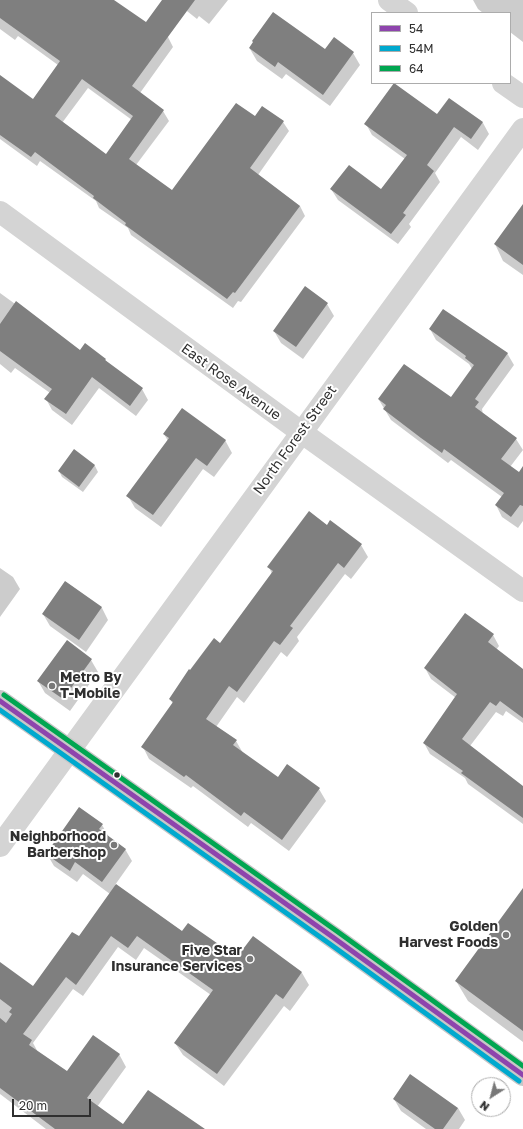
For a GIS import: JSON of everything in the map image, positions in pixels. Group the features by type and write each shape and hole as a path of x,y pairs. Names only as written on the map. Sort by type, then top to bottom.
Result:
{"main road":[{"path":"0,702 334,938 523,1075"}],"street":[{"path":"389,0 406,12"},
{"path":"504,84 523,97"},
{"name":"North Forest Street","path":"0,846 523,129"},
{"name":"East Rose Avenue","path":"0,212 301,432 523,591"}],"building":[{"path":"0,0 114,0 146,22 162,0 195,0 132,86 164,110 129,159 172,190 236,103 255,116 262,106 284,121 250,168 300,206 235,293 233,292 227,299 125,225 126,223 93,198 94,196 35,152 31,157 0,135 0,75 33,99 60,61 0,18","holes":["82,79 133,116 106,154 55,116"]},
{"path":"273,12 325,49 334,37 354,52 323,95 278,62 275,67 249,48 253,42 252,41"},
{"path":"393,84 437,114 449,98 483,122 471,139 454,127 427,165 434,171 403,213 406,215 391,234 330,189 349,165 381,189 407,155 364,124"},
{"path":"523,204 523,265 494,244"},
{"path":"305,286 328,303 296,347 273,331"},
{"path":"16,301 80,350 85,343 143,388 130,406 92,377 66,414 44,399 52,389 0,351 0,324"},
{"path":"443,309 508,353 475,399 479,402 475,407 517,438 501,459 519,472 523,466 523,506 520,505 511,517 495,505 504,493 444,449 442,453 421,438 383,409 386,405 378,399 404,364 451,397 474,365 465,358 466,356 429,329"},
{"path":"182,408 226,440 207,466 196,458 153,515 126,496 169,438 163,434"},
{"path":"74,449 95,465 79,487 58,471"},
{"path":"309,511 327,525 330,520 362,544 344,568 338,563 290,626 293,628 280,645 274,641 237,692 229,686 206,719 237,740 233,745 278,777 287,764 320,788 282,840 244,812 241,816 186,775 184,777 141,747 173,702 169,699 189,669 190,670 214,638 220,643 273,571 267,567"},
{"path":"65,581 102,607 79,640 42,614"},
{"path":"465,613 494,634 488,642 523,669 523,718 500,701 496,706 490,702 462,739 523,786 523,818 461,773 463,771 423,743 457,694 424,668"},
{"path":"67,640 92,659 63,699 37,681"},
{"path":"79,807 103,824 99,829 126,849 102,882 75,862 70,871 46,854"},
{"path":"116,884 182,931 188,923 237,957 253,936 302,972 283,999 276,994 217,1074 174,1043 213,990 137,936 128,948 111,936 76,985 66,977 23,1034 32,1040 29,1045 67,1071 93,1035 120,1054 87,1098 123,1124 148,1090 205,1129 55,1129 0,1088 0,1018 6,1023 12,1014 9,1012 12,1008 0,999 0,962 33,986 72,932 79,936"},
{"name":"Golden Harvest Foods","path":"523,888 523,1031 455,981"},
{"path":"410,1074 458,1108 443,1129 435,1129 393,1099"}],"transit line":[{"name":"64","path":"4,695 338,932 523,1066"},
{"name":"54","path":"0,701 334,938 523,1075"},
{"name":"54M","path":"0,710 330,944 519,1081"}],"place":[{"name":"Metro By T-Mobile","path":"52,686"},
{"name":"Neighborhood Barbershop","path":"114,845"},
{"name":"Golden Harvest Foods","path":"506,935"},
{"name":"Five Star Insurance Services","path":"250,959"}]}
